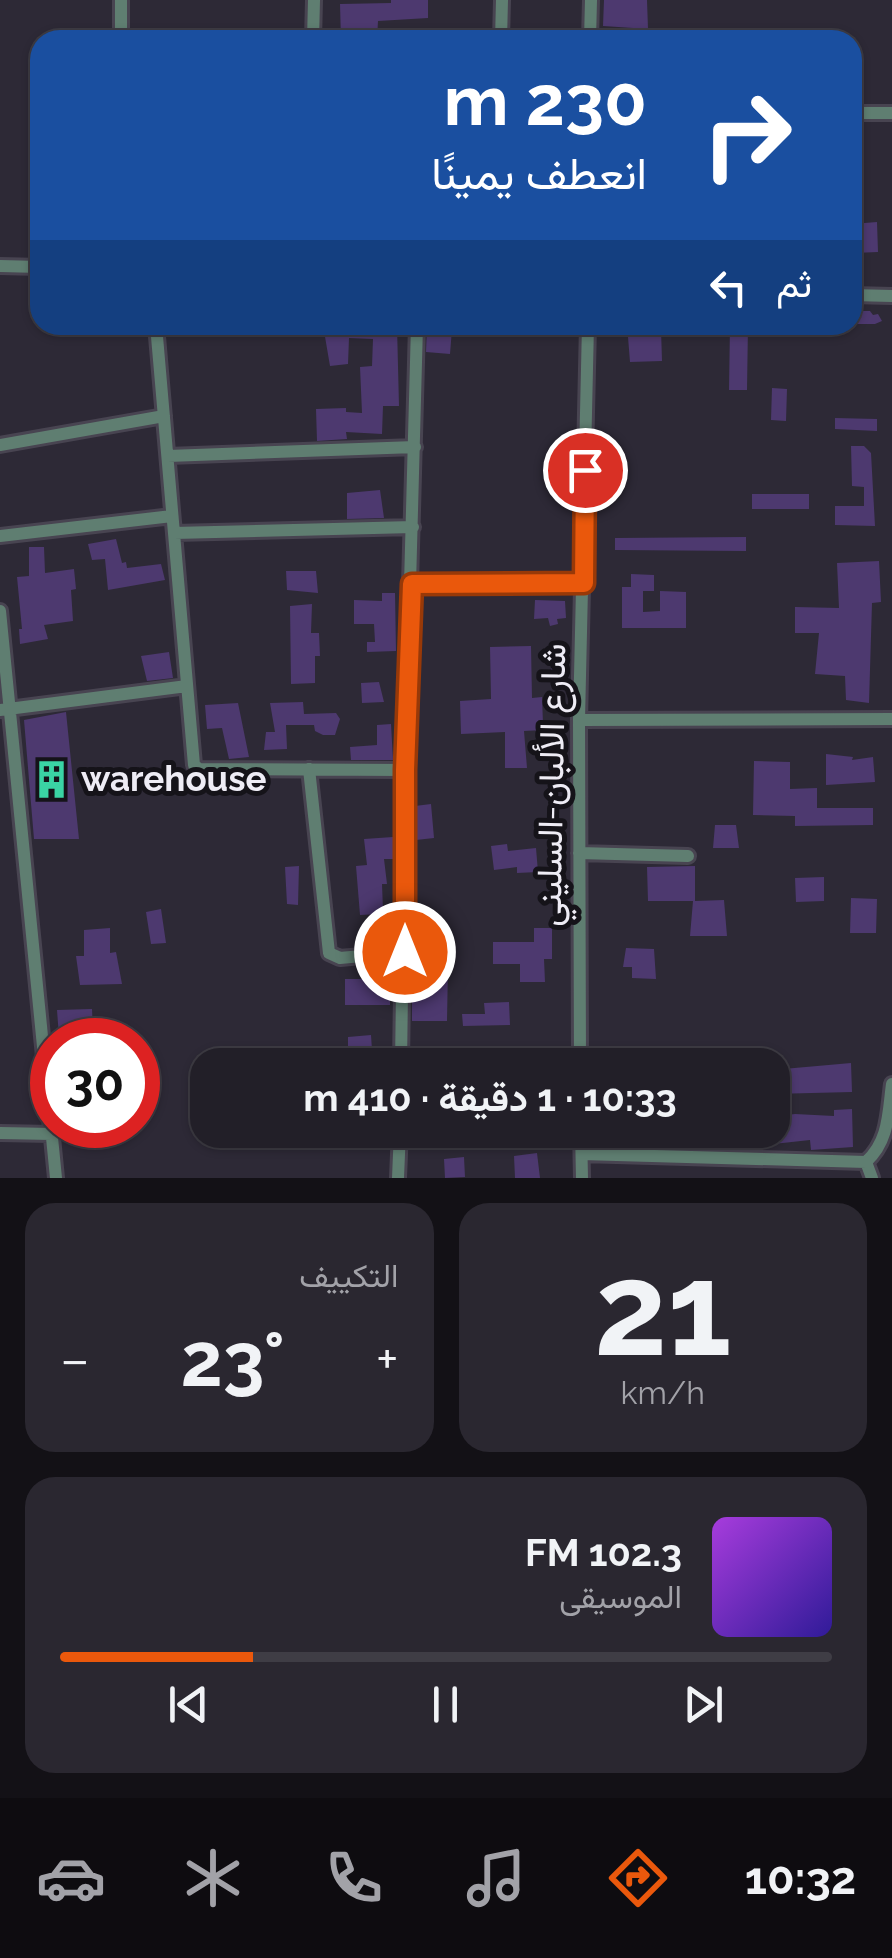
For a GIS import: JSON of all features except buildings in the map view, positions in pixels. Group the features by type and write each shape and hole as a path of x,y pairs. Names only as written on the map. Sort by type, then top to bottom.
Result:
{"street":[{"path":"120,30 121,0"},
{"path":"313,30 314,0"},
{"path":"501,30 502,0"},
{"path":"590,0 590,30"},
{"path":"862,113 892,113"},
{"path":"0,266 30,267"},
{"path":"862,295 892,296"},
{"path":"157,335 196,767 405,770"},
{"path":"402,1048 405,770 418,335"},
{"name":"شارع الألبان-السليني","path":"580,1048 580,720 588,335"},
{"path":"0,446 164,416"},
{"path":"168,456 415,447"},
{"path":"0,536 172,516"},
{"path":"174,533 412,527"},
{"path":"412,584 584,583"},
{"path":"0,611 5,710 39,1018"},
{"path":"5,710 187,686"},
{"path":"580,720 892,719"},
{"path":"309,769 329,952 340,958 405,952"},
{"path":"579,853 688,856"},
{"path":"582,1154 866,1162 878,1151 886,1132 892,1084"},
{"path":"0,1132 30,1133"},
{"path":"53,1148 56,1178"},
{"path":"398,1178 399,1148"},
{"path":"582,1148 582,1178"},
{"path":"866,1162 872,1178"}],"place":[{"name":"warehouse","path":"51,779"}],"route":[{"path":"405,952 405,770 412,584 584,583 585,470"}]}
